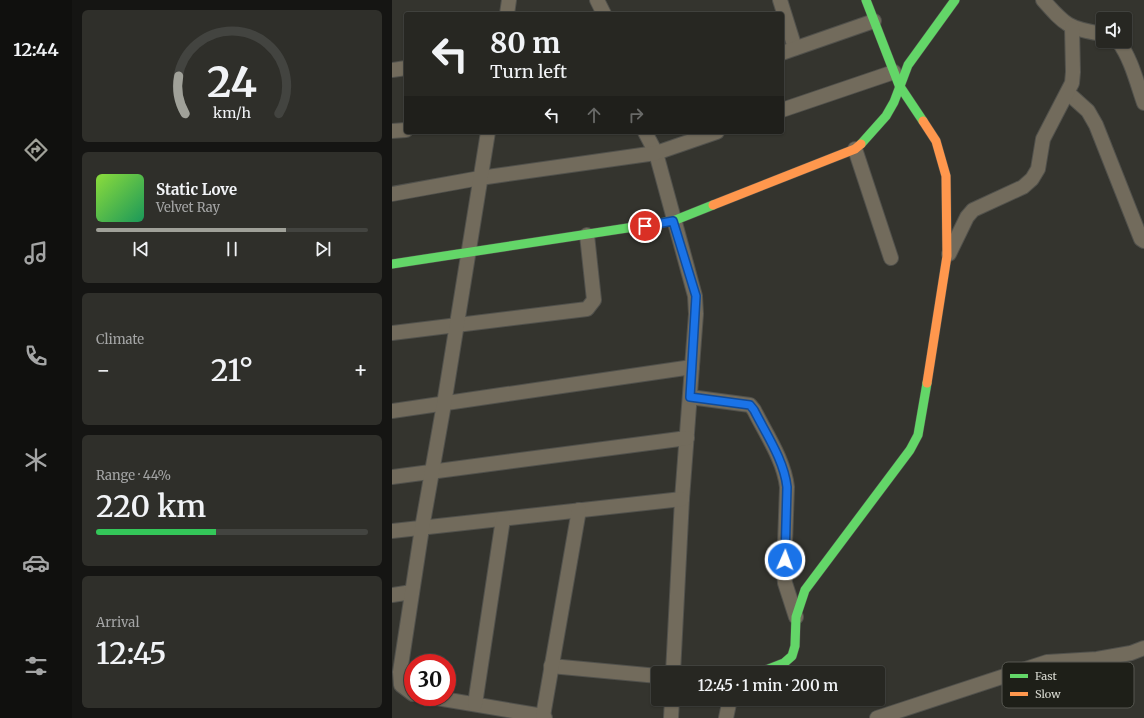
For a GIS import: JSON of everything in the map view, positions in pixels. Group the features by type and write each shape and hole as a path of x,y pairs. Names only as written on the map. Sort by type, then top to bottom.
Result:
{"street":[{"path":"507,12 509,0"},
{"path":"597,0 603,12"},
{"path":"780,0 782,12"},
{"path":"776,666 784,663 792,656 795,646 796,617 805,590 910,450 918,435 947,256 946,176 942,157 936,141 899,85 866,0"},
{"path":"392,264 673,221 855,149 869,138 883,120 894,102 899,85 908,65 955,0"},
{"path":"1043,0 1062,21 1082,31 1096,33"},
{"path":"784,26 788,51 874,21"},
{"path":"947,256 967,217 973,210 1023,186 1032,179 1038,169 1043,139 1068,93 1073,72 1072,27"},
{"path":"1123,48 1138,69 1144,103"},
{"path":"392,70 404,68"},
{"path":"784,109 894,72"},
{"path":"1068,93 1088,111 1096,125 1141,239 1144,241"},
{"path":"392,131 404,130"},
{"path":"404,687 401,685 400,672 412,592 488,134"},
{"path":"646,134 656,153 673,221 696,296 682,499 673,666"},
{"path":"392,194 480,178 656,153 711,134"},
{"path":"855,149 891,258"},
{"path":"392,333 587,309 594,300 587,235"},
{"path":"392,411 692,367"},
{"path":"690,397 750,405 775,451 786,475 784,572 796,617"},
{"path":"392,477 687,438"},
{"path":"392,531 682,499"},
{"path":"456,701 544,717 579,510"},
{"path":"475,704 503,519"},
{"path":"392,595 412,592"},
{"path":"1047,662 1097,659 1131,653 1144,648"},
{"path":"552,666 651,675"},
{"path":"876,718 1002,677"},
{"path":"392,688 404,691"},
{"path":"671,718 672,706"},
{"path":"726,718 729,706"}],"traffic: fast":[{"path":"866,0 899,85 923,121"},
{"path":"861,144 886,116 894,102 908,65 955,0"},
{"path":"392,264 673,221 713,205"},
{"path":"776,666 784,663 792,656 795,646 796,617 805,590 910,450 918,435 927,383"}],"traffic: slow":[{"path":"923,121 936,141 946,176 947,256 927,383"},
{"path":"713,205 855,149 861,144"}],"route":[{"path":"645,226 673,221 696,296 690,397 750,405 754,410 786,475 785,560"}]}
